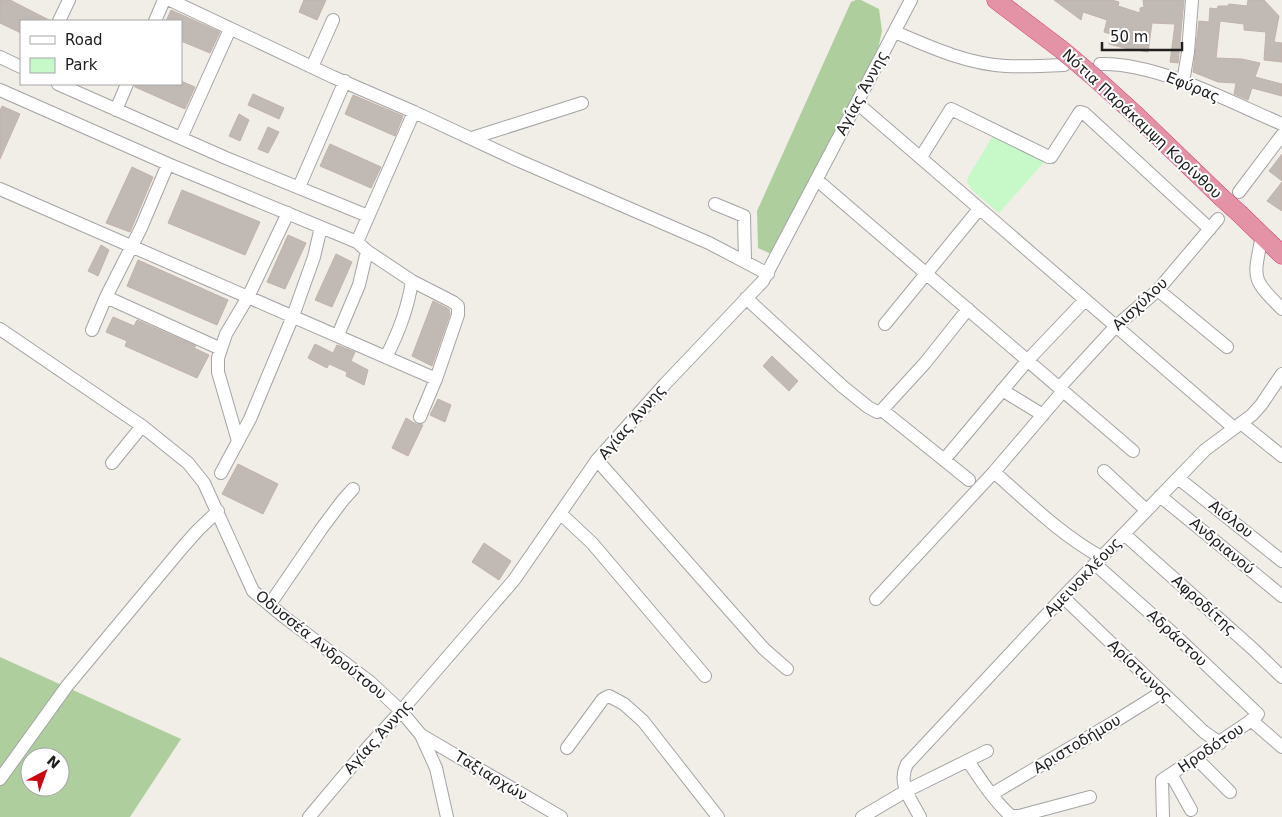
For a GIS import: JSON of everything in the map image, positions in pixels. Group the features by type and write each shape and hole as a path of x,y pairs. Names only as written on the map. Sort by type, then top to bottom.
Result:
{"highway":[{"name":"Νότια Παράκαμψη Κορίνθου","path":"996,0 1063,57 1097,71 1137,116 1282,255"}],"street":[{"path":"59,20 69,0"},
{"path":"155,20 164,0"},
{"path":"170,0 312,67 746,261 768,274"},
{"name":"Αγίας Άννης","path":"309,817 514,580 597,460 665,384 763,281 911,0"},
{"path":"1183,82 1188,52 1192,0"},
{"path":"312,67 333,20"},
{"path":"181,138 230,29"},
{"path":"894,32 964,59 1004,66 1063,57"},
{"path":"0,57 20,67"},
{"name":"Εφύρας","path":"1097,71 1111,64 1141,69 1183,82 1282,124"},
{"path":"299,187 345,81"},
{"path":"60,85 368,216"},
{"path":"116,110 127,85"},
{"path":"0,90 168,164 357,242 367,251 412,281 453,302 458,306 458,315 436,379 420,418"},
{"path":"856,103 921,157 1115,327 1238,426 1282,456"},
{"path":"472,138 582,104"},
{"path":"921,157 951,109 1049,157 1080,112 1084,112 1210,230"},
{"path":"357,242 414,112"},
{"path":"1239,192 1282,136"},
{"path":"92,330 131,246 142,228 168,164"},
{"path":"817,180 1133,451"},
{"path":"0,189 436,379"},
{"path":"715,204 744,216 746,261"},
{"path":"885,324 979,209"},
{"path":"238,441 218,372 218,358 226,334 248,297 288,213"},
{"name":"Αισχύλου","path":"876,598 994,472 1043,415 1061,389 1115,327 1158,290 1218,219"},
{"path":"221,473 250,419 293,316 314,257 320,227"},
{"path":"1262,235 1255,271 1257,281 1262,289 1282,308"},
{"path":"338,336 359,285 367,251"},
{"path":"386,357 403,320 412,281"},
{"path":"1158,290 1227,347"},
{"path":"106,297 221,349"},
{"path":"746,298 842,386 877,412 882,410 925,363 968,309"},
{"path":"944,460 1027,361 1085,300"},
{"name":"Οδυσσέα Ανδρούτσου","path":"2,333 142,426 188,463 204,483 253,591 370,682 401,712 421,735 436,768 447,817"},
{"name":"Αμεινοκλέους","path":"906,791 902,776 907,764 1098,560 1205,450 1252,415 1282,374"},
{"path":"1002,390 1043,415"},
{"path":"882,410 969,480"},
{"path":"112,463 142,426"},
{"path":"597,460 764,648 787,669"},
{"path":"1104,471 1146,510"},
{"name":"Αδράστου","path":"994,472 1057,528 1087,549 1177,637 1255,717 1282,748"},
{"name":"Αιόλου","path":"1178,478 1282,561"},
{"path":"270,604 342,500 353,489"},
{"name":"Ανδριανού","path":"1160,496 1282,596"},
{"path":"0,779 67,686 182,548 218,512"},
{"path":"561,514 592,543 705,676"},
{"name":"Αφροδίτης","path":"1124,534 1254,649 1282,677"},
{"name":"Αρίστωνος","path":"1063,597 1204,732 1220,743"},
{"name":"Αριστοδήμου","path":"992,794 1162,692"},
{"path":"567,748 603,699 609,696 624,704 643,721 718,817"},
{"name":"Ηροδότου","path":"1167,777 1220,743 1255,717"},
{"name":"Ταξιαρχών","path":"421,735 561,817"},
{"path":"862,817 906,791 987,751"},
{"path":"1196,758 1230,792"},
{"path":"968,761 1005,811 1011,816 1019,816 1090,797"},
{"path":"1167,777 1191,810"},
{"path":"1163,817 1167,777"},
{"path":"906,791 920,817"}],"green space":[{"path":"861,0 879,9 882,31 878,49 773,255 758,248 757,211 851,2"},
{"path":"994,134 1046,160 999,213 973,191 967,182 968,177"},
{"path":"0,657 181,739 130,817 0,817"}],"building":[{"path":"0,0 10,0 49,20 20,20 20,33 0,23"},
{"path":"304,0 326,0 317,20 299,12"},
{"path":"1054,0 1112,0 1119,2 1118,6 1140,13 1140,8 1144,7 1143,0 1184,0 1178,63 1170,62 1175,24 1152,23 1148,52 1124,48 1109,44 1111,34 1104,32 1107,20 1083,12 1081,20"},
{"path":"1248,0 1264,0 1279,16 1274,42 1282,43 1282,62 1264,60 1266,32 1244,30 1244,24 1220,21 1216,58 1242,59 1260,63 1255,77 1282,84 1282,96 1252,88 1248,100 1234,94 1236,83 1218,82 1193,72 1199,21 1209,22 1210,8 1217,9 1218,6 1228,6 1229,4 1247,6"},
{"path":"171,10 220,32 210,53 182,41 182,20 166,20"},
{"path":"182,81 195,87 185,109 135,87 135,85 182,85"},
{"path":"253,94 284,108 279,119 248,105"},
{"path":"353,95 403,116 395,136 345,114"},
{"path":"2,106 20,114 0,159 0,111"},
{"path":"239,114 249,120 240,141 229,136"},
{"path":"268,127 279,132 268,153 258,149"},
{"path":"330,144 381,167 371,188 320,166"},
{"path":"1282,154 1282,181 1269,171"},
{"path":"132,167 153,177 130,232 106,223"},
{"path":"1282,182 1282,211 1267,201"},
{"path":"182,190 260,222 245,255 168,223"},
{"path":"288,235 306,243 285,289 267,282"},
{"path":"101,245 109,250 98,276 88,271"},
{"path":"336,254 352,262 332,307 315,300"},
{"path":"138,260 228,300 217,325 127,286"},
{"path":"433,301 449,309 450,314 432,366 412,356"},
{"path":"113,317 134,326 137,320 196,346 194,348 209,355 197,378 125,346 127,341 106,332"},
{"path":"315,344 333,353 337,345 355,352 351,361 368,370 364,385 346,376 347,372 329,364 327,368 308,358"},
{"path":"772,356 798,381 789,391 763,366"},
{"path":"438,399 451,405 445,422 430,415"},
{"path":"406,418 416,424 423,425 408,456 392,448"},
{"path":"238,464 278,484 263,514 222,494"},
{"path":"484,543 511,561 499,580 472,562"}]}
